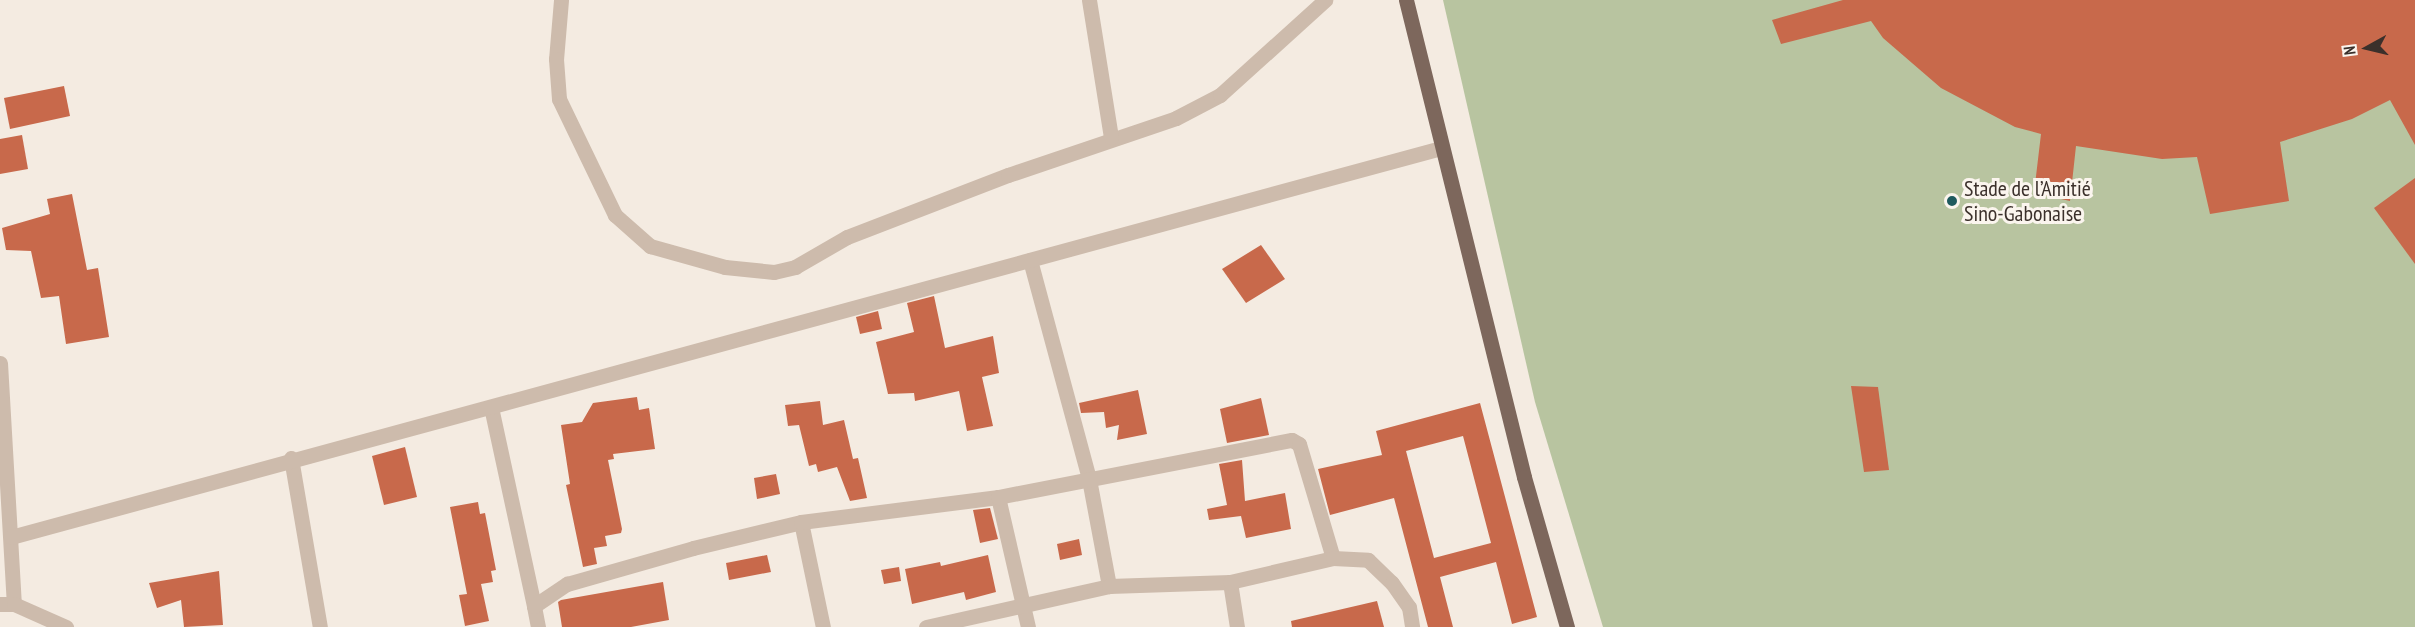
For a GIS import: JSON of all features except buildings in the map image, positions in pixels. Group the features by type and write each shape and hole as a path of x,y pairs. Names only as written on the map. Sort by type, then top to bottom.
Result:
{"main road":[{"path":"1406,0 1440,148 1524,477 1567,627"}],"street":[{"path":"561,0 556,59 559,99 615,215 650,246 725,267 774,272 795,267 847,237 1110,137 1176,118 1220,95 1325,0"},
{"path":"1089,0 1110,137"},
{"path":"11,537 291,458 491,407 1440,148"},
{"path":"1030,260 1089,479 1109,586"},
{"path":"0,363 11,537 7,604 66,627"},
{"path":"491,407 538,627"},
{"path":"534,606 567,584 801,522 998,497 1292,440 1299,444 1332,558"},
{"path":"291,458 320,627"},
{"path":"998,497 1028,627"},
{"path":"801,522 823,627"},
{"path":"926,627 1109,586 1230,582 1332,558 1368,560 1392,583 1408,607 1412,627"},
{"path":"1230,582 1237,627"}],"green space":[{"name":"Stade de l’Amitié Sino-Gabonaise","path":"1443,0 2415,0 2415,627 1603,627 1535,402"}],"place":[{"name":"Stade de l’Amitié Sino-Gabonaise","path":"1952,201"}]}
